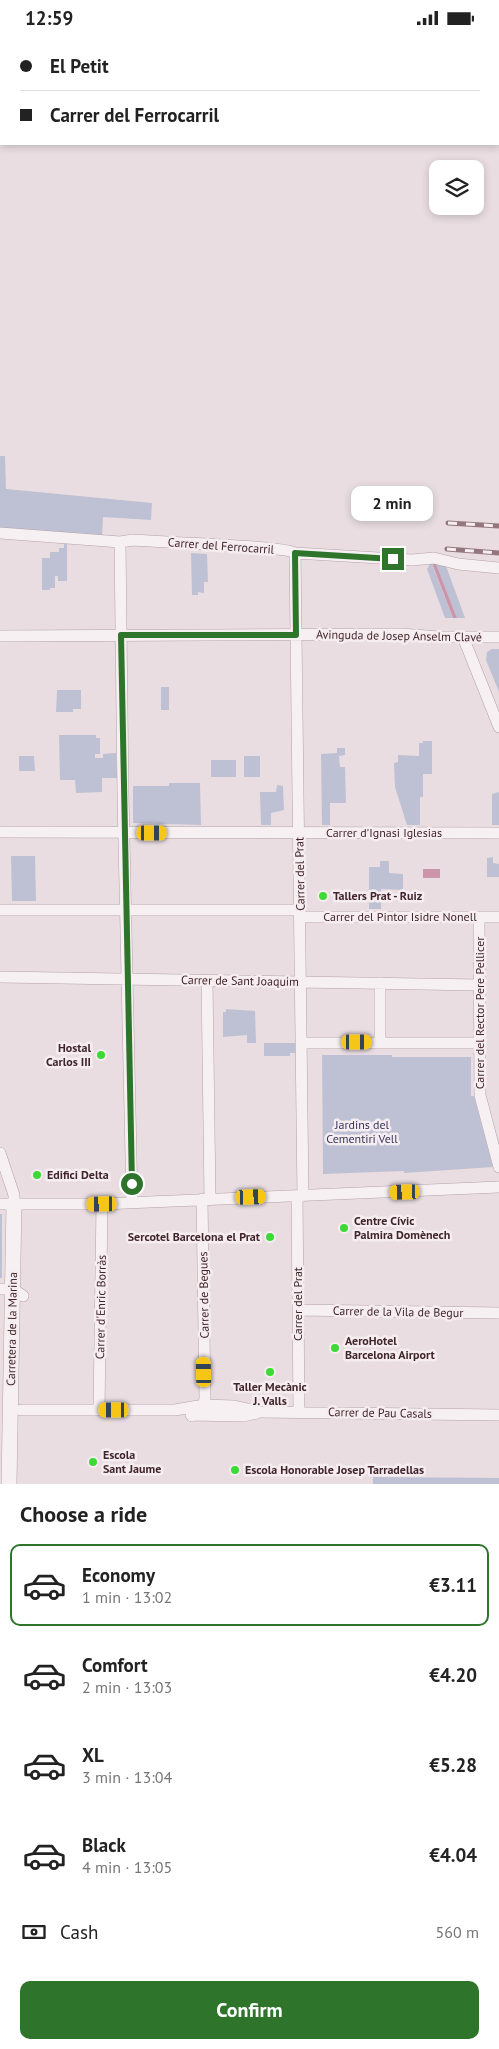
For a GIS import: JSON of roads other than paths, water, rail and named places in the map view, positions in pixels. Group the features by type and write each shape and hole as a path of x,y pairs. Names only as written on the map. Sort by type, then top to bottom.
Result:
{"street":[{"name":"Carrer del Ferrocarril","path":"0,533 120,542 133,540 282,549 295,553 412,561 434,558 458,565 499,568"},
{"path":"120,542 132,1202"},
{"name":"Carrer del Prat","path":"295,553 302,983 298,1310 299,1412"},
{"name":"Avinguda de Josep Anselm Clavé","path":"0,636 401,634 499,637"},
{"path":"463,637 499,727"},
{"name":"Carrer d'Ignasi Iglesias","path":"0,832 499,833"},
{"name":"Carrer del Pintor Isidre Nonell","path":"0,910 126,910 499,917"},
{"name":"Carrer del Rector Pere Pellicer","path":"479,917 480,1095 499,1167"},
{"name":"Carrer de Sant Joaquim","path":"0,977 480,985"},
{"name":"Carrer de Begues","path":"204,1405 207,981"},
{"path":"380,983 380,1042"},
{"path":"302,1043 480,1043"},
{"path":"0,1153 14,1195 13,1204 102,1204 499,1187"},
{"name":"Carretera de la Marina","path":"9,1484 5,1430 12,1291 13,1204"},
{"name":"Carrer d'Enric Borràs","path":"99,1410 102,1204"},
{"name":"Carretera de la Marina","path":"12,1291 22,1410 20,1484"},
{"name":"Carrer de la Vila de Begur","path":"298,1310 499,1313"},
{"path":"192,1415 200,1411 204,1405"},
{"name":"Carrer de Pau Casals","path":"22,1410 175,1410 204,1405 234,1406 261,1412 499,1415"},
{"name":"Carrer de Pau Casals","path":"175,1410 192,1415 243,1416 261,1412"}],"railway":[{"path":"448,523 499,526"},
{"path":"447,549 499,553"}],"place":[{"name":"Tallers Prat - Ruiz","path":"323,896"},
{"name":"Hostal Carlos III","path":"101,1055"},
{"name":"Edifici Delta","path":"37,1175"},
{"name":"Centre Cívic Palmira Domènech","path":"344,1228"},
{"name":"Sercotel Barcelona el Prat","path":"270,1237"},
{"name":"AeroHotel Barcelona Airport","path":"335,1348"},
{"name":"Taller Mecànic J. Valls","path":"270,1372"},
{"name":"Escola Sant Jaume","path":"93,1462"},
{"name":"Escola Honorable Josep Tarradellas","path":"235,1470"}],"park label":[{"name":"Jardins del Cementiri Vell","path":"362,1132"}]}
